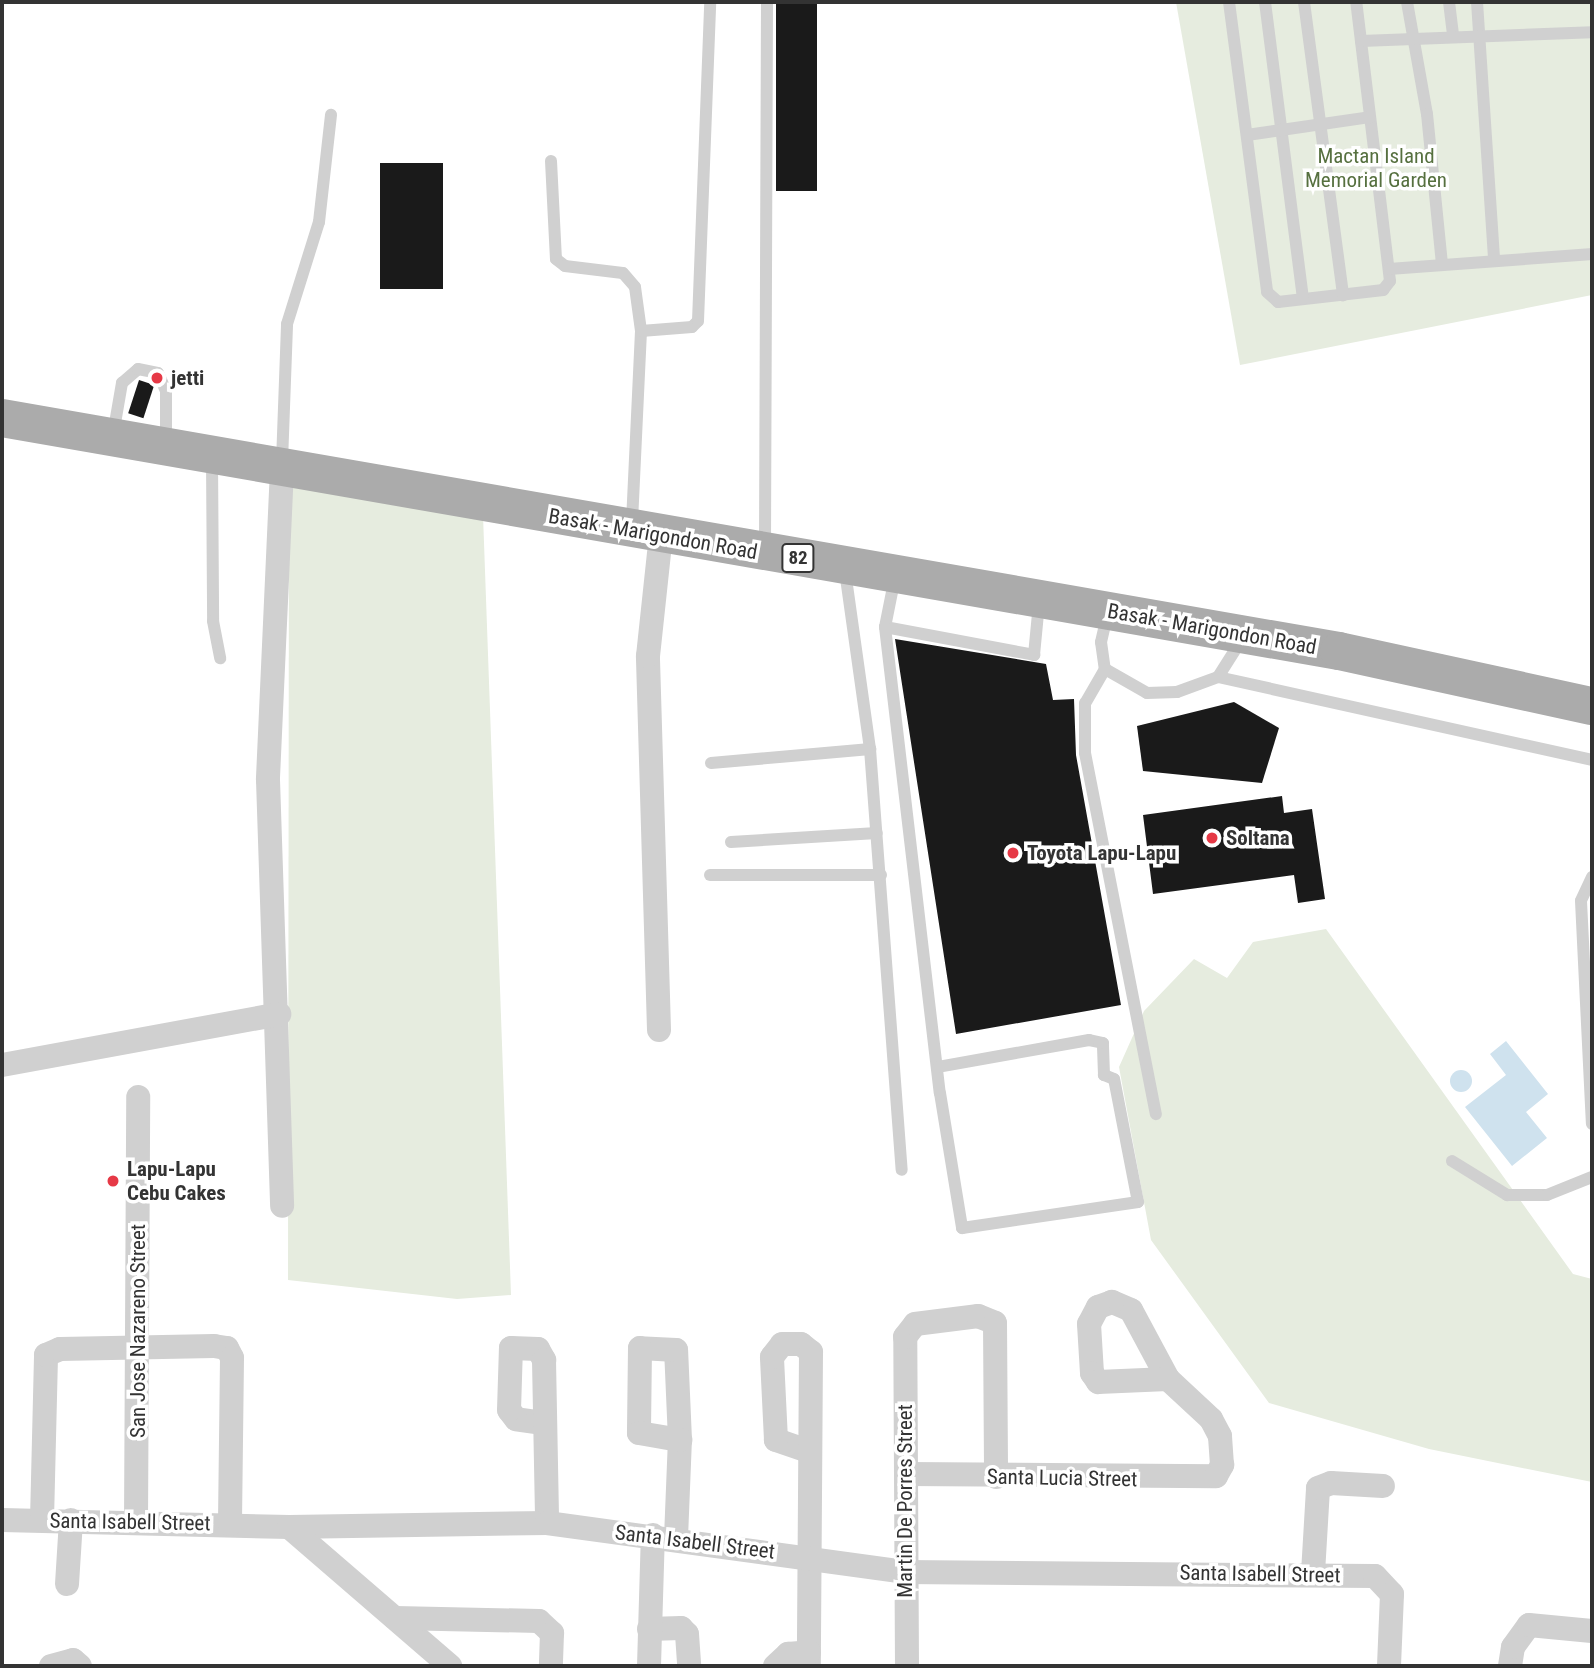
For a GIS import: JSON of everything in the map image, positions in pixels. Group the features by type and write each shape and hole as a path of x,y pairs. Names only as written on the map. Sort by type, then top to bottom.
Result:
{"main road":[{"name":"Basak - Marigondon Road","path":"2,418 282,470 1243,635 1592,706"}],"street":[{"path":"282,470 268,780 279,1014 282,1206"},
{"path":"647,533 659,1030"},
{"path":"2,1065 279,1014"},
{"name":"San Jose Nazareno Street","path":"136,1523 139,1348 138,1097"},
{"name":"Martin De Porres Street","path":"907,1666 903,1572 907,1474 905,1336 915,1324 978,1316 995,1323 996,1477"},
{"path":"42,1520 46,1355 139,1348 228,1348 230,1524"},
{"name":"Santa Lucia Street","path":"907,1474 996,1477 1216,1476 1222,1465 1216,1428 1168,1380"},
{"path":"543,1423 547,1523"},
{"path":"649,1666 649,1629 680,1440"},
{"path":"775,1666 788,1654 809,1659 808,1451"},
{"path":"1313,1573 1318,1488 1331,1483 1383,1486"},
{"name":"Santa Isabell Street","path":"2,1520 289,1527 547,1523 810,1557 903,1572 1313,1573 1387,1581 1392,1594 1389,1666"},
{"path":"67,1584 71,1520"},
{"path":"289,1527 450,1666"},
{"path":"395,1618 539,1621 552,1633 551,1666"},
{"path":"1510,1666 1513,1647 1529,1625 1592,1631"},
{"path":"649,1629 681,1628 687,1634 689,1666"},
{"path":"51,1666 72,1660 80,1666"}],"lane":[{"path":"641,331 692,327 698,321 709,2"},
{"path":"765,553 767,2"},
{"path":"1229,2 1267,292 1278,302 1383,290 1389,270 1356,2"},
{"path":"1265,2 1303,299"},
{"path":"1304,2 1324,124 1343,295"},
{"path":"1407,2 1427,114 1441,264"},
{"path":"1449,2 1453,34"},
{"path":"1477,2 1494,259"},
{"path":"1361,41 1479,32 1592,32"},
{"path":"282,470 287,324 319,222 331,115"},
{"path":"1247,135 1370,117"},
{"path":"551,161 556,259 629,276 641,331 647,533"},
{"path":"1389,270 1494,259 1592,254"},
{"path":"112,439 122,383 138,369 158,373 166,391 166,447"},
{"path":"212,456 213,621 220,658"},
{"path":"845,566 870,749 902,1170"},
{"path":"895,576 885,626 938,1067 962,1228 1138,1202 1114,1079 1104,1075 1103,1043 1089,1040 938,1067"},
{"path":"885,626 1034,654 1039,600"},
{"path":"1108,612 1101,642 1105,669 1085,703 1085,753 1156,1114"},
{"path":"1219,677 1243,635"},
{"path":"1105,669 1147,693 1177,692 1219,677 1592,760"},
{"path":"711,763 870,749"},
{"path":"730,842 877,833"},
{"path":"710,875 881,875"},
{"path":"1592,877 1580,901 1592,1124"},
{"path":"1452,1161 1507,1195 1547,1195 1592,1177"}],"green space":[{"name":"Mactan Island Memorial Garden","path":"1176,2 1592,2 1592,295 1240,365"},
{"path":"289,487 483,515 511,1295 457,1299 288,1280"},
{"path":"1326,929 1573,1274 1592,1279 1592,1482 1429,1449 1269,1403 1151,1240 1119,1067 1144,1011 1194,959 1227,978 1253,942"}],"water":[{"path":"1506,1041 1548,1094 1526,1112 1547,1138 1512,1166 1465,1107 1506,1075 1490,1054"},
{"path":"1461,1070 1469,1073 1472,1081 1469,1089 1461,1092 1453,1089 1450,1081 1453,1073"}],"building":[{"path":"776,2 817,2 817,191 776,191"},
{"path":"380,163 443,163 443,289 380,289"},
{"path":"139,380 154,385 143,418 128,413"},
{"name":"Toyota Lapu-Lapu","path":"895,639 1046,664 1053,700 1074,699 1076,755 1121,1005 956,1034"},
{"path":"1234,702 1279,728 1262,783 1143,771 1137,726"},
{"name":"Soltana","path":"1282,796 1284,813 1312,809 1325,899 1298,903 1294,875 1153,894 1143,815"}],"place":[{"name":"jetti","path":"157,378"},
{"name":"Soltana","path":"1212,838"},
{"name":"Toyota Lapu-Lapu","path":"1013,853"},
{"name":"Lapu-Lapu Cebu Cakes","path":"113,1181"}]}
